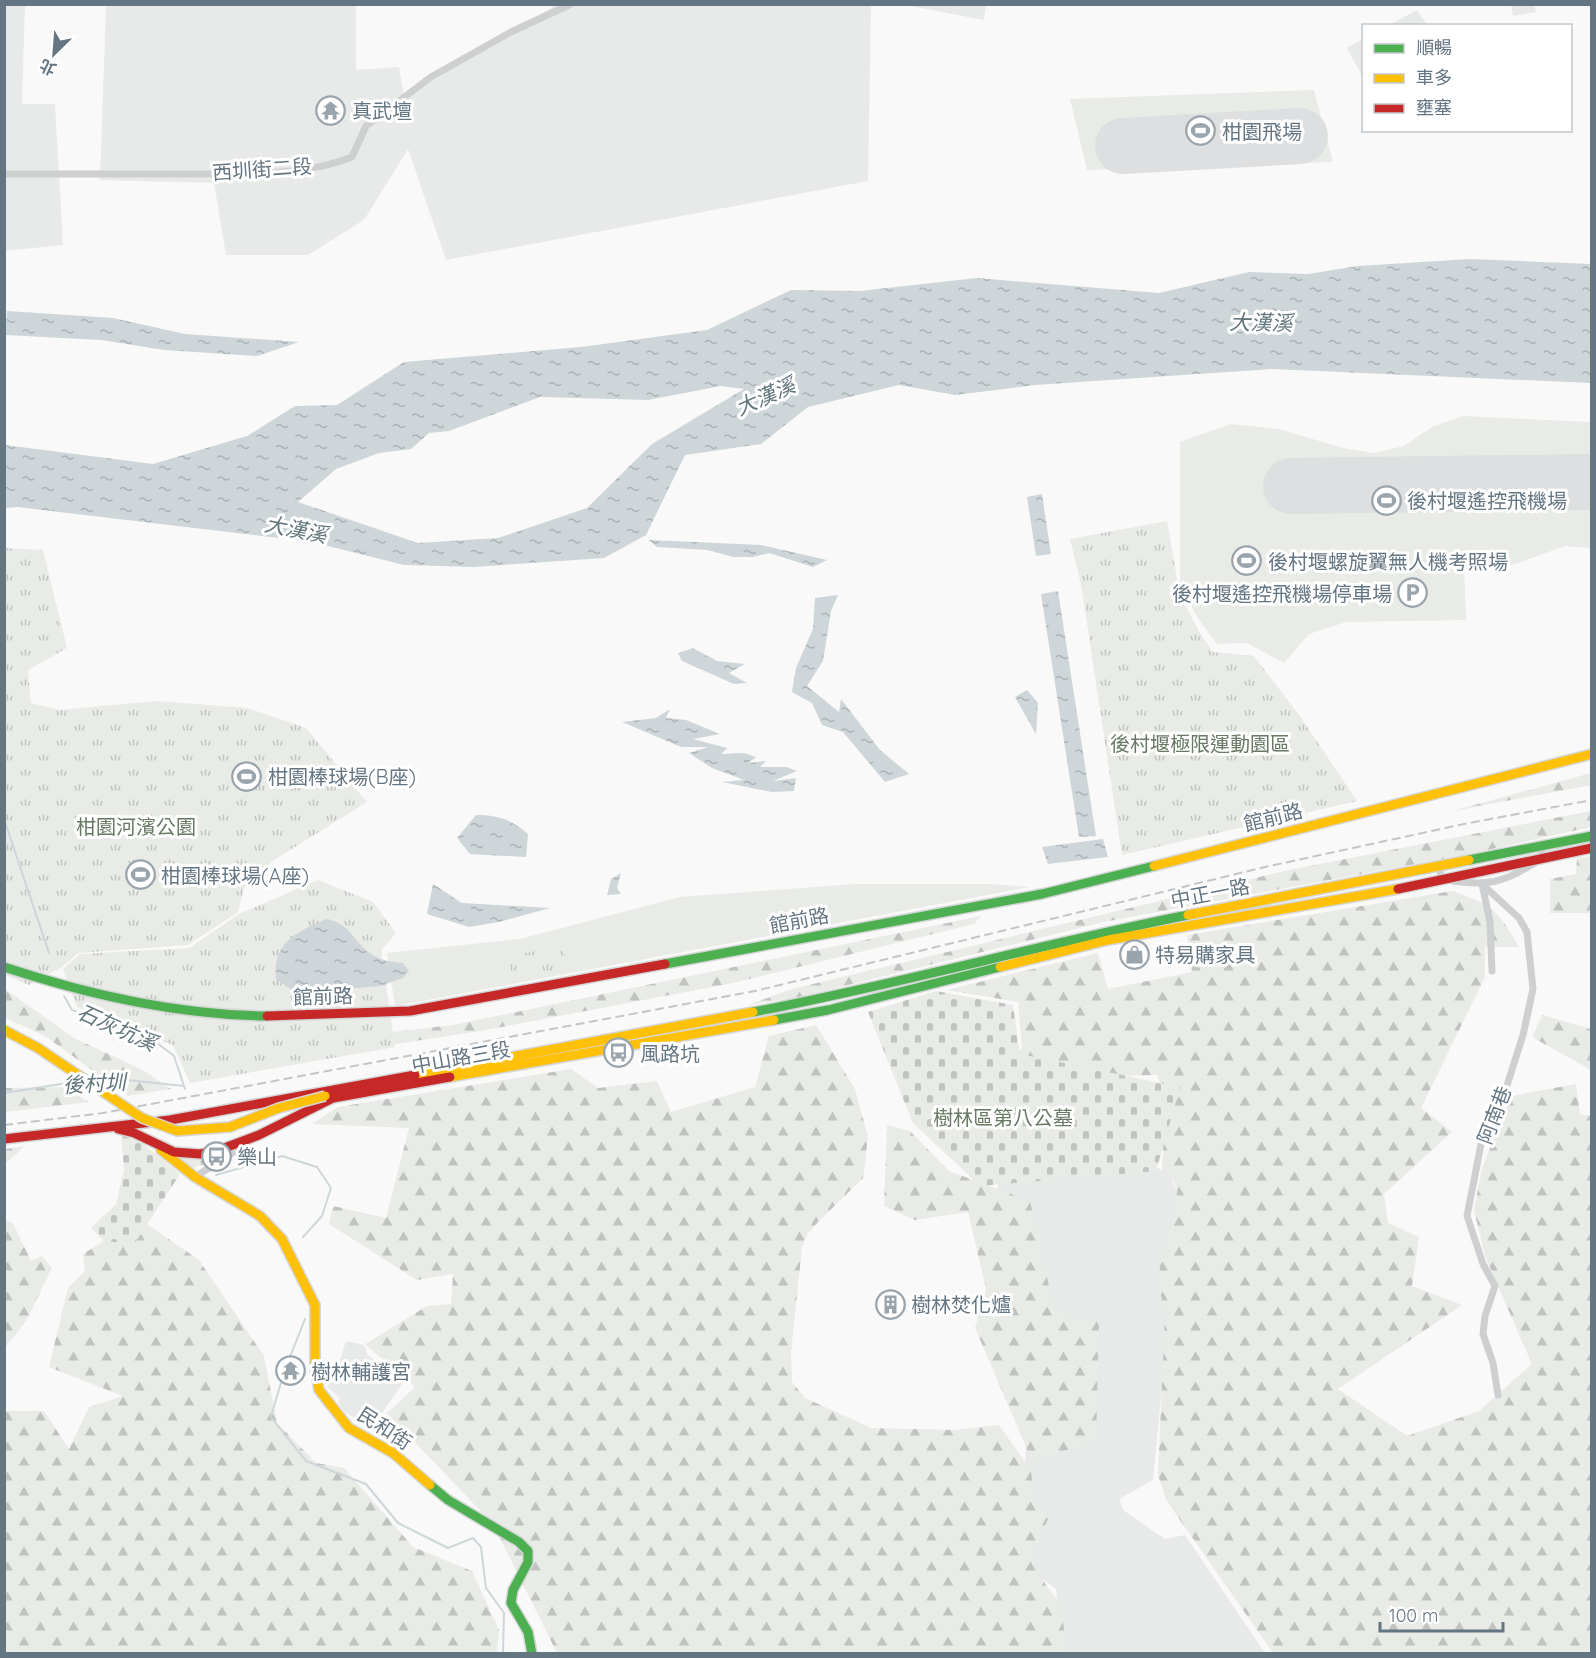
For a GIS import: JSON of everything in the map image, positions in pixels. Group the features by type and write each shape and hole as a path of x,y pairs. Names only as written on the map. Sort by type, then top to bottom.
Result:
{"main road":[{"name":"館前路","path":"4,967 80,990 177,1009 243,1015 310,1016 410,1011 1042,894 1592,754"},
{"name":"中正一路","path":"837,996 1097,933 1592,837"},
{"name":"中正一路","path":"854,1005 1108,940 1442,879 1592,848"},
{"name":"中山路三段","path":"88,1128 127,1130 171,1151 194,1154 262,1135 330,1095 837,996"},
{"name":"中山路三段","path":"4,1139 170,1120 275,1099 330,1095 854,1005"},
{"path":"4,1030 38,1048 142,1118 158,1126 177,1131 230,1127 279,1107 330,1095"},
{"name":"民和街","path":"147,1139 195,1177 260,1216 282,1239 315,1305 317,1329 315,1368 319,1390 349,1428 393,1453 448,1500 519,1542 528,1551 528,1562 513,1590 511,1603 528,1632 532,1653"}],"street":[{"name":"西圳街二段","path":"4,174 98,172 257,174 287,172 336,163 352,157 366,126 431,77 511,32 572,4"},
{"path":"1439,868 1442,879 1482,884 1494,883 1544,858 1541,847"},
{"path":"1482,884 1490,922 1492,972"},
{"name":"阿南巷","path":"1482,884 1519,918 1527,932 1533,989 1523,1035 1503,1098 1484,1129 1467,1216 1483,1264 1495,1286 1485,1316 1483,1335 1493,1363 1498,1395"},
{"path":"195,1177 262,1135"}],"shaded area":[{"path":"4,5 25,5 22,104 55,104 63,245 5,251"},
{"path":"106,5 356,5 356,70 399,67 404,98 556,5 871,5 868,181 446,260 408,149 364,220 308,255 226,255 214,183 100,180"},
{"path":"905,5 986,5 984,20"},
{"path":"1511,5 1534,5 1536,12 1513,16"},
{"path":"1417,10 1426,24 1391,24"},
{"path":"1362,40 1362,76 1347,48"},
{"path":"1149,1165 1170,1173 1180,1202 1153,1480 1119,1499 1123,1510 1165,1539 1185,1535 1265,1653 1061,1653 1056,1589 1026,1568 1025,1311 993,1198 1001,1179"},
{"path":"346,1341 364,1345 367,1354 402,1384 371,1429 346,1413 338,1403 340,1398 327,1387 334,1378"}],"green space":[{"name":"柑園飛場","path":"1314,90 1333,162 1087,170 1070,99"},
{"name":"後村堰遙控飛機場","path":"1462,416 1591,422 1591,548 1565,546 1515,564 1464,570 1466,620 1346,622 1309,634 1284,663 1247,643 1217,644 1197,617 1180,583 1180,442 1231,424 1279,429 1343,448 1374,453 1404,446 1432,427"},
{"name":"後村堰極限運動園區","path":"1167,521 1180,596 1200,633 1213,652 1254,656 1302,719 1357,801 1122,855 1081,584 1070,539"},
{"name":"柑園河濱公園","path":"4,548 43,550 67,648 28,670 31,703 59,710 157,701 247,708 306,728 367,802 274,860 245,885 238,912 188,945 78,953 62,967 29,985 5,975"},
{"path":"1591,773 1591,785 1449,812"},
{"path":"1591,811 1591,827 1469,854 1104,922 799,997 748,1005 792,989 1289,870"},
{"path":"1591,856 1591,921 1590,913 1550,913 1550,879 1576,874 1577,858"},
{"path":"318,880 373,902 396,933 381,951 395,1047 190,1083 173,1045 77,1007 63,969 80,954 189,948 239,914"},
{"path":"856,884 991,884 1030,887 395,1006 387,953 520,939 680,897"},
{"path":"1452,891 1476,900 1493,910 1519,947 1485,947 1485,977 1421,1108 1452,1132 1384,1194 1388,1223 1419,1237 1412,1286 1462,1305 1338,1389 1407,1436 1479,1411 1532,1364 1485,1256 1474,1210 1482,1168 1511,1096 1576,1084 1580,1114 1592,1116 1591,1653 1273,1653 1166,1500 1158,1475 1165,1315 1159,1285 1160,1264 1169,1238 1177,1192 1174,1180 1162,1170 1166,1097 1157,1075 1114,1076 1102,1097 994,1058 1022,1049 1018,1002 947,990 1098,953 1108,989 1192,972 1187,935"},
{"path":"981,916 974,924 733,983 486,1030 268,1064 323,1040 453,1025"},
{"path":"563,945 569,971 514,983 508,957"},
{"path":"5,989 74,1038 143,1070 171,1089 128,1096 45,1036 5,1018"},
{"name":"樹林區第八公墓","path":"936,991 1013,1005 1020,1054 1180,1087 1156,1171 980,1186 913,1123 868,1012"},
{"path":"1542,1015 1591,1029 1591,1070 1532,1037"},
{"path":"816,1025 855,1089 868,1137 863,1178 818,1222 807,1235 802,1248 791,1352 792,1382 805,1398 871,1428 954,1430 999,1425 1031,1470 1034,1498 1048,1519 1033,1551 1036,1571 1061,1605 1067,1653 557,1653 493,1524 387,1413 415,1387 365,1344 427,1306 451,1304 453,1274 417,1280 329,1224 333,1206 386,1218 409,1128 312,1124 338,1107 571,1069 598,1088 657,1081 671,1112 755,1087 769,1036"},
{"path":"66,1087 89,1102 5,1112 5,1088"},
{"path":"887,1125 910,1131 949,1171 1030,1201 1055,1313 1099,1320 1096,1441 1032,1461 975,1328 986,1289 968,1212 915,1220 884,1206"},
{"path":"121,1135 142,1143 180,1174 134,1244 104,1241 91,1228 116,1204 124,1169"},
{"path":"25,1146 5,1164 5,1149"},
{"path":"230,1149 208,1163 193,1168 175,1158 203,1158"},
{"path":"5,1220 13,1223 31,1261 42,1256 52,1268 26,1321 5,1348"},
{"path":"147,1224 199,1260 264,1356 277,1423 316,1463 344,1468 413,1547 472,1571 499,1630 497,1653 5,1653 4,1411 44,1411 69,1449 89,1407 123,1396 49,1367 68,1288 85,1271 83,1254 104,1241 134,1244"}],"water":[{"name":"大漢溪","path":"1470,259 1591,264 1591,383 1273,369 1035,385 955,395 899,385 808,407 761,444 685,455 646,535 604,558 473,567 404,565 312,542 17,507 5,508 5,445 153,464 247,436 295,406 337,405 404,362 581,347 707,330 791,290 860,291 977,278 1159,293 1249,272 1308,274 1358,266","holes":["721,386 744,389 652,444 587,508 498,538 418,543 298,502 336,469 379,453 411,449 429,433 449,431 540,397 648,400"]},
{"path":"7,311 113,318 185,334 299,342 257,356 164,350 101,340 5,335"},
{"path":"1042,494 1051,554 1036,556 1027,497"},
{"path":"649,540 761,545 827,560 813,567 769,553 753,557 733,557 708,550 657,547"},
{"path":"1058,591 1096,836 1079,837 1041,594"},
{"path":"838,595 831,611 823,661 807,686 839,712 841,699 880,750 909,774 885,782 843,732 822,725 812,703 792,692 796,668 813,629 815,598"},
{"path":"693,648 717,661 745,664 729,673 747,683 734,684 682,661 678,653"},
{"path":"1027,690 1038,703 1036,734 1015,697"},
{"path":"670,709 666,718 686,720 720,734 693,739 727,748 721,754 744,753 756,757 748,763 766,761 760,767 786,767 797,771 773,781 796,778 794,791 772,792 722,782 744,780 712,768 689,753 708,747 681,747 622,722 656,718"},
{"path":"476,815 503,819 528,834 526,857 470,854 457,838"},
{"path":"1103,839 1108,857 1048,864 1042,847"},
{"path":"621,873 617,888 621,894 607,895 611,879"},
{"path":"433,884 462,903 550,908 499,922 469,927 427,914"},
{"path":"327,919 346,929 375,956 387,961 403,963 409,971 403,978 380,986 310,992 292,990 276,979 278,956 283,947 306,928"}],"waterway":[{"name":"石灰坑溪","path":"4,819 49,953"},
{"name":"石灰坑溪","path":"64,996 72,1010 157,1043 174,1056 185,1089"},
{"name":"後村圳","path":"92,1080 108,1078 184,1086"},
{"name":"後村圳","path":"4,1093 80,1081"},
{"name":"石灰坑溪","path":"216,1175 282,1156 317,1167 331,1188 322,1216 303,1237"},
{"name":"石灰坑溪","path":"305,1319 284,1372 271,1417 306,1461 366,1484 398,1523 448,1548 473,1538 481,1547 486,1588 504,1613 503,1654"}],"runway":[{"path":"1123,146 1300,136"},
{"path":"1291,486 1592,482"}],"railway":[{"path":"4,1125 103,1113 755,991 1265,867 1464,824 1592,800"}],"traffic: fast":[{"path":"1469,860 1592,836"},
{"path":"665,964 1042,894 1154,866"},
{"path":"753,1012 1188,915"},
{"path":"4,967 101,995 134,1002 200,1012 267,1016"},
{"path":"774,1020 828,1010 1000,967"},
{"path":"430,1485 448,1500 519,1542 528,1551 528,1562 513,1590 511,1603 528,1632 532,1654"}],"traffic: slow":[{"path":"1154,866 1592,754"},
{"path":"1188,915 1469,860"},
{"path":"1000,967 1108,940 1398,889"},
{"path":"415,1075 753,1012"},
{"path":"450,1077 774,1020"},
{"path":"4,1030 38,1048 142,1118 177,1131 230,1127 279,1108 325,1096"},
{"path":"161,1150 195,1177 260,1216 282,1239 315,1305 315,1368 319,1390 349,1428 393,1453 430,1485"}],"traffic: jam":[{"path":"1398,889 1592,848"},
{"path":"267,1016 410,1011 665,964"},
{"path":"4,1139 170,1120 415,1075"},
{"path":"118,1129 134,1133 174,1152 200,1154 219,1150 259,1135 333,1098 450,1077"}],"place":[{"name":"真武壇","path":"331,110"},
{"name":"柑園飛場","path":"1201,131"},
{"name":"後村堰遙控飛機場","path":"1386,500"},
{"name":"後村堰螺旋翼無人機考照場","path":"1247,561"},
{"name":"後村堰遙控飛機場停車場","path":"1413,593"},
{"name":"柑園棒球場(B座)","path":"247,776"},
{"name":"柑園棒球場(A座)","path":"140,875"},
{"name":"特易購家具","path":"1134,954"},
{"name":"風路坑","path":"619,1053"},
{"name":"樂山","path":"216,1156"},
{"name":"樹林焚化爐","path":"890,1304"},
{"name":"樹林輔護宮","path":"290,1371"}]}
